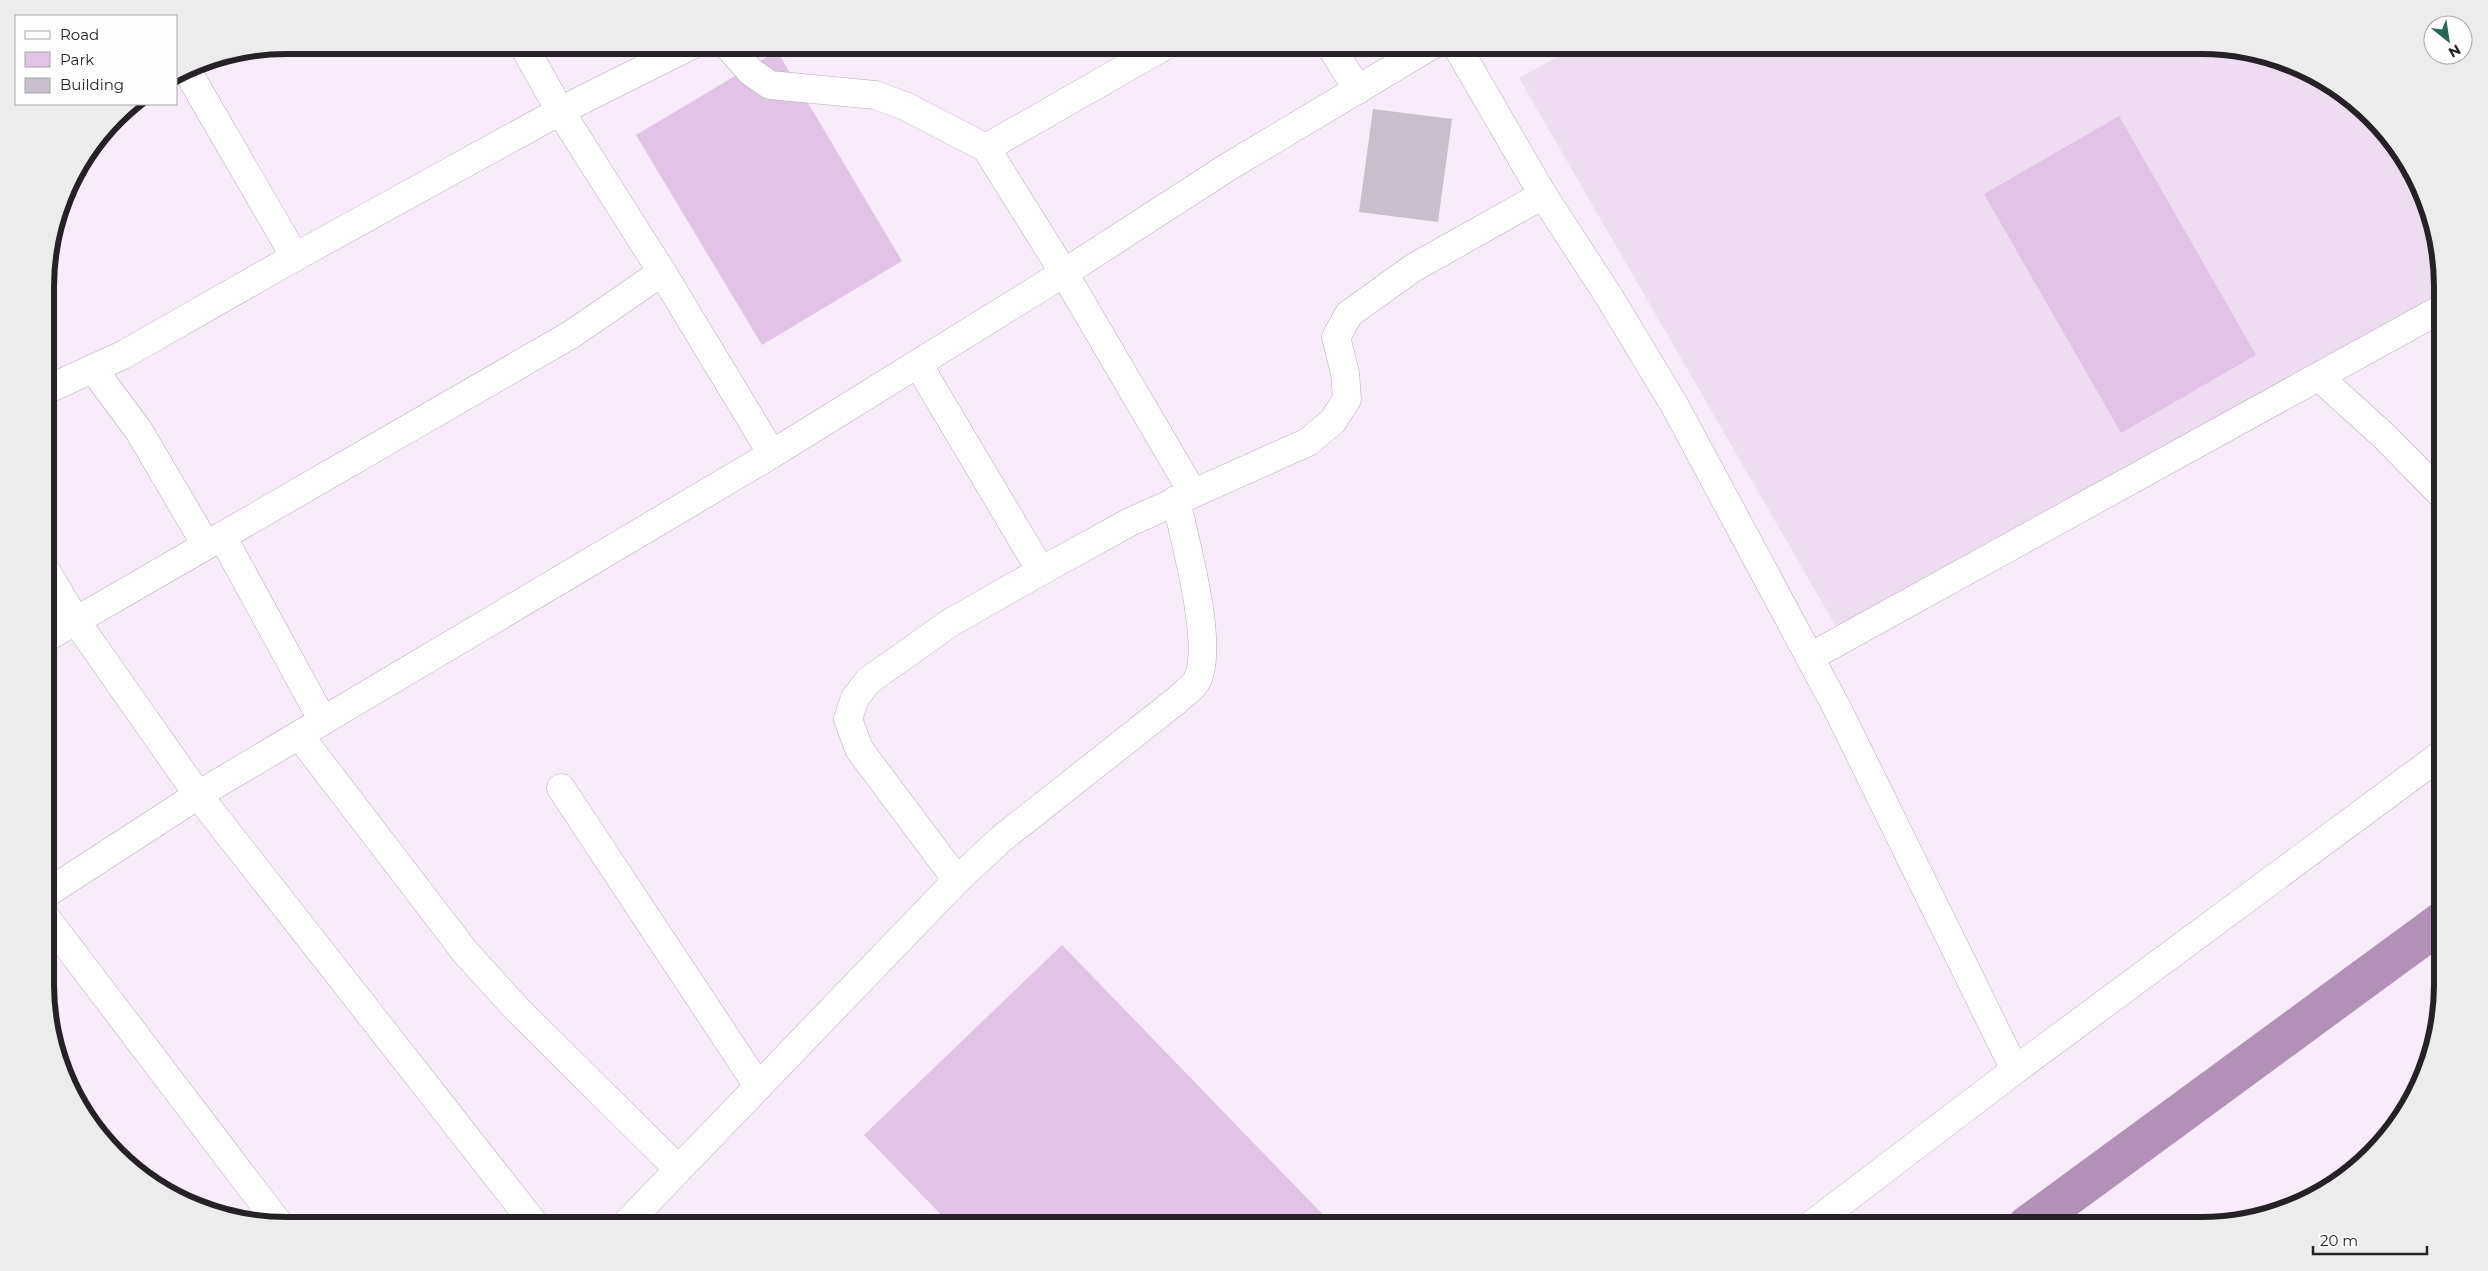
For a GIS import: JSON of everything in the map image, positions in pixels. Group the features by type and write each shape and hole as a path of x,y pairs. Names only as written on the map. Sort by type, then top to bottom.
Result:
{"street":[{"path":"528,54 560,111 662,272 772,454"},
{"path":"54,386 123,355 295,257 560,111 674,54"},
{"path":"632,1217 677,1168 957,880 1001,839 1176,701 1196,682 1202,658 1200,610 1185,496 1064,273 986,148 905,106 875,95 770,85 752,72 735,54"},
{"path":"986,148 1150,54"},
{"path":"1336,54 1358,90"},
{"path":"54,888 198,795 772,454 1064,273 1228,167 1417,54"},
{"path":"1461,54 1543,195 1608,295 1675,406 1837,708 2015,1070"},
{"path":"190,75 295,257"},
{"path":"957,880 859,750 848,719 855,698 868,681 950,623 1130,522 1308,442 1333,421 1347,399 1345,373 1336,337 1349,314 1413,268 1543,195"},
{"path":"54,633 572,334 662,272"},
{"path":"1810,657 2434,313"},
{"path":"918,364 1041,571"},
{"path":"93,369 139,431 214,540 322,721"},
{"path":"2319,377 2384,436 2434,488"},
{"path":"54,584 76,621 198,795 529,1217"},
{"path":"298,735 466,953 516,1008 677,1168"},
{"path":"1822,1217 2015,1070 2434,760"},
{"path":"561,788 758,1086"},
{"path":"54,928 274,1217"}],"shaded area":[{"path":"1563,54 2217,54 2247,58 2291,71 2318,85 2355,111 2377,133 2395,157 2417,197 2430,241 2434,271 2434,303 1845,642 1519,78"}],"green space":[{"path":"772,54 779,54 902,261 762,345 636,135"},
{"path":"2119,116 2256,355 2121,433 1984,194"},
{"path":"1062,945 1325,1217 943,1217 864,1135"}],"building":[{"path":"1373,109 1452,119 1438,222 1359,212"}],"waterway":[{"path":"2039,1217 2434,928"}]}
